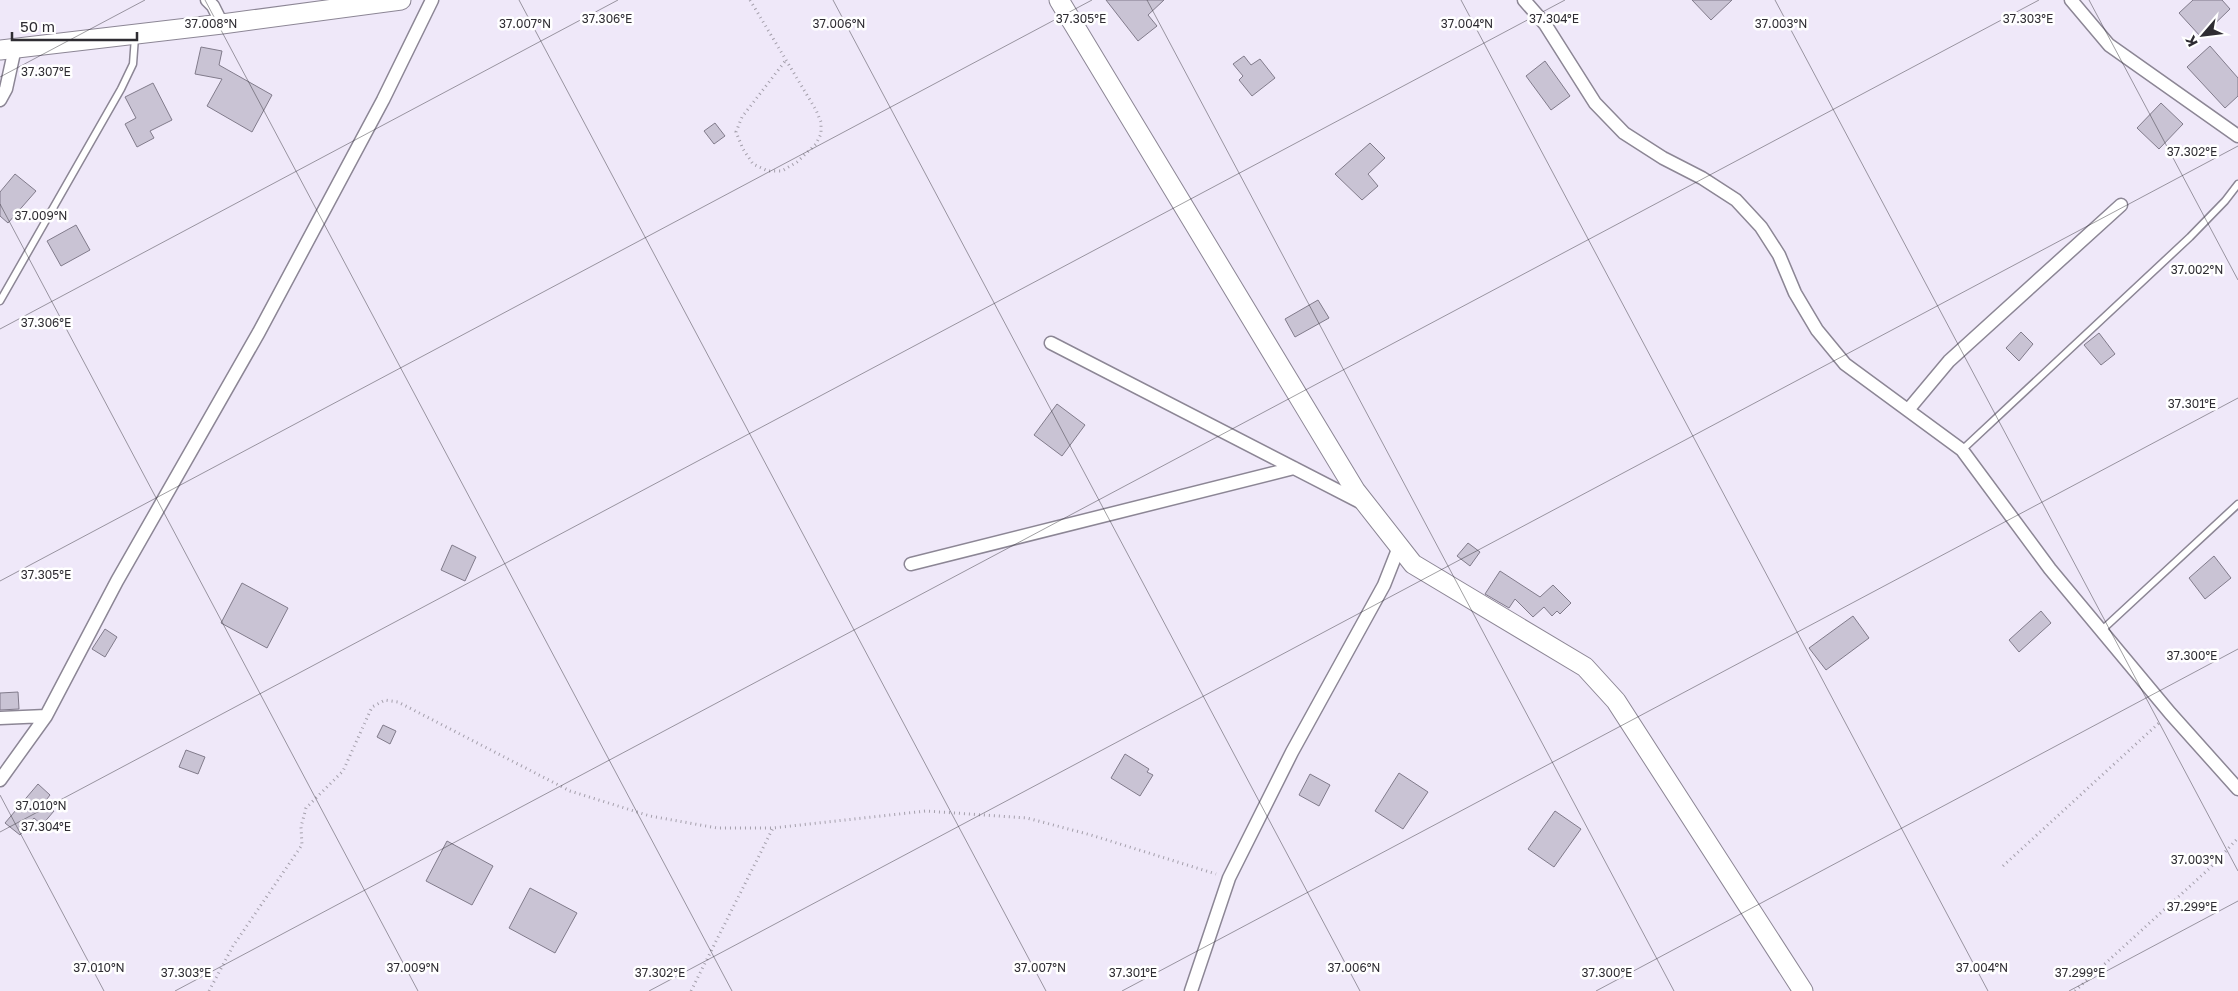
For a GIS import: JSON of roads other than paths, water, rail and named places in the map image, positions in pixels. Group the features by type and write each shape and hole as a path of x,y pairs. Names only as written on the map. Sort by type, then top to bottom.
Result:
{"street":[{"path":"207,0 213,6 222,24"},
{"path":"0,100 6,90 7,49 222,24 401,0"},
{"path":"0,780 46,716 117,581 264,324 383,100 432,0"},
{"path":"1059,0 1350,481 1368,507 1413,564 1585,667 1616,701 1803,991"},
{"path":"1524,0 1545,24 1595,103 1624,133 1736,200 1761,227 1779,255 1795,293 1817,330 1845,364 1962,450 2050,569 2170,713 2238,789"},
{"path":"2071,0 2109,45 2238,136"},
{"path":"1908,410 1949,361 2121,205"},
{"path":"1051,343 1368,507"},
{"path":"911,564 1294,468"},
{"path":"1191,991 1229,878 1292,752 1384,585 1400,547"},
{"path":"0,718 46,716"}],"lane":[{"path":"0,301 121,89 132,64 135,34"},
{"path":"1962,450 2190,237 2225,201 2238,184"},
{"path":"2102,630 2238,504"}]}
